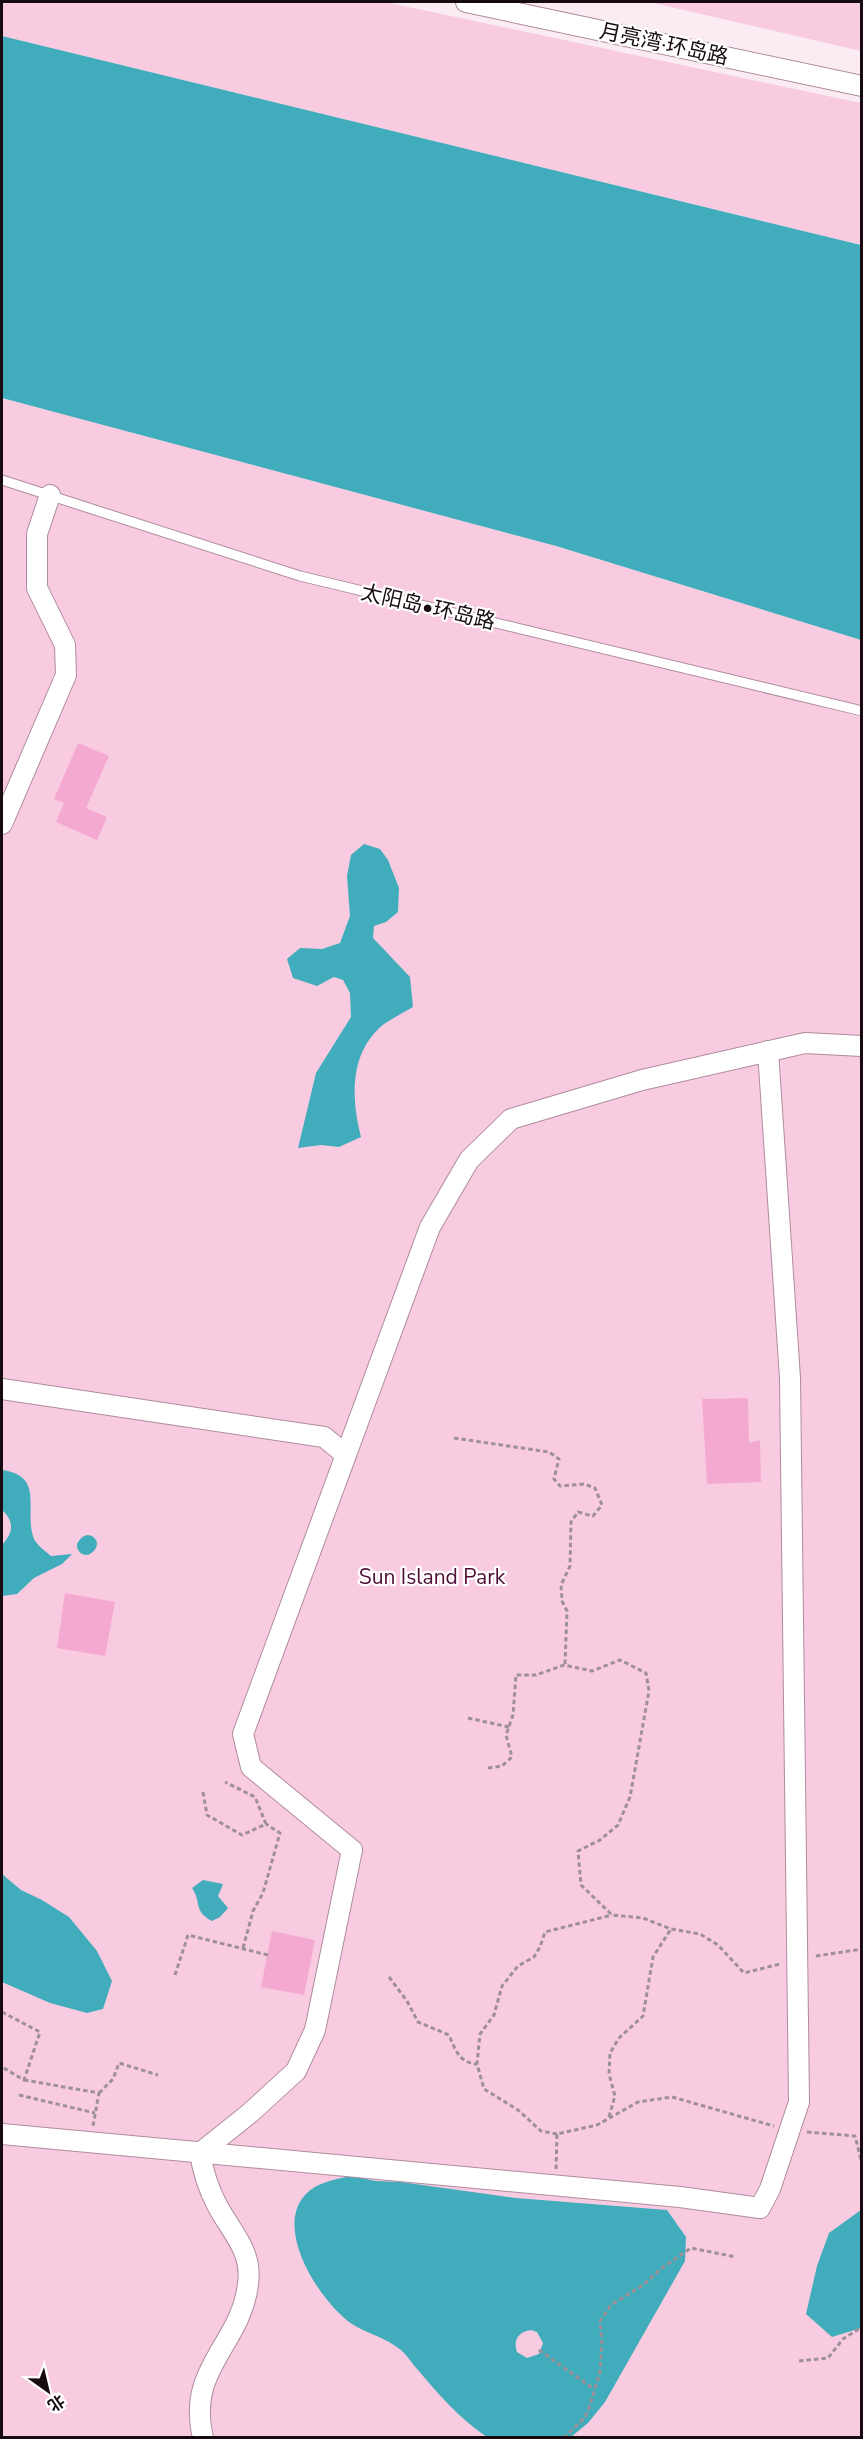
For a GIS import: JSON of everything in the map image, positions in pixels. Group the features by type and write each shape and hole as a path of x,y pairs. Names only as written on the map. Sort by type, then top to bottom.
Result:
{"street":[{"name":"月亮湾·环岛路","path":"466,2 861,86"},
{"path":"2,824 66,675 65,645 37,588 37,534 50,495"},
{"path":"200,2153 250,2113 296,2071 315,2030 352,1850 251,1767 243,1734 430,1227 469,1160 511,1119 612,1088 805,1043 861,1046"},
{"path":"2,2134 555,2186 760,2208 770,2189 799,2102 790,1378 768,1051"},
{"path":"2,1389 324,1437 346,1455"},
{"path":"200,2153 204,2176 211,2193 243,2245 249,2263 248,2285 242,2308 220,2352 208,2370 202,2389 198,2408 203,2438"}],"lane":[{"name":"太阳岛•环岛路","path":"2,480 300,576 861,711"}],"path":[{"path":"454,1438 549,1452 559,1459 554,1479 560,1486 584,1484 596,1488 602,1505 593,1516 578,1512 571,1522 570,1566 561,1585 562,1601 567,1611 564,1665"},
{"path":"488,1768 502,1766 512,1757 506,1735 513,1715 516,1675 536,1675 564,1665 592,1671 620,1660 646,1673 649,1691 630,1797 618,1825 600,1840 578,1851 581,1885 612,1915"},
{"path":"468,1718 509,1727"},
{"path":"225,1782 255,1797 266,1824 280,1833 263,1893 253,1911 243,1948"},
{"path":"203,1792 207,1815 242,1835 266,1824"},
{"path":"861,1949 797,1959 744,1973 718,1945 700,1934 670,1929 644,1918 612,1915 545,1932 534,1957 518,1966 502,1986 494,2015 480,2034 477,2064 484,2089 518,2110 541,2131 557,2134 597,2125 638,2102 672,2097 790,2130 855,2136 861,2164"},
{"path":"609,2118 615,2096 609,2074 610,2053 619,2038 643,2016 653,1957 670,1929"},
{"path":"175,1975 188,1935 268,1955"},
{"path":"389,1977 407,2001 418,2022 449,2035 459,2057 469,2064 477,2064"},
{"path":"2,2012 40,2032 24,2080"},
{"path":"90,2143 99,2093 113,2079 119,2063 159,2075"},
{"path":"2,2067 24,2080 99,2093"},
{"path":"19,2095 95,2113"},
{"path":"555,2186 557,2134"},
{"path":"564,2438 585,2417 600,2372 602,2342 600,2321 611,2305 643,2285 662,2268 691,2248 736,2257"},
{"path":"799,2361 828,2358 843,2339 861,2327"},
{"path":"539,2350 594,2389"}],"green space":[{"path":"2,2 385,2 861,103 861,245 2,36"},
{"path":"649,2 861,2 861,51"},
{"name":"Sun Island Park","path":"2,398 556,546 861,640 861,711 588,646 861,717 861,2437 2,2437"}],"water":[{"path":"2,36 861,245 861,640 556,546 2,398"},
{"path":"364,844 380,849 388,860 399,888 398,912 386,922 374,926 373,938 410,977 413,1007 384,1024 364,1048 356,1076 355,1091 355,1107 361,1137 339,1147 321,1145 298,1148 316,1073 351,1017 350,993 343,980 334,977 317,986 293,978 287,959 300,948 322,949 340,943 350,916 347,876 351,855"},
{"path":"2,1470 24,1479 29,1487 31,1528 37,1543 51,1556 72,1554 62,1564 34,1578 17,1594 3,1596 2,1545 10,1532 11,1523 2,1510"},
{"path":"2,1874 21,1890 69,1917 97,1951 112,1981 103,2009 87,2013 50,2003 2,1982"},
{"path":"203,1880 223,1884 218,1896 228,1908 220,1917 212,1921 202,1914 192,1888"},
{"path":"350,2176 516,2198 667,2210 686,2237 685,2261 605,2402 588,2423 571,2437 487,2437 450,2406 398,2348 358,2328 340,2314 327,2300 305,2265 294,2227 297,2210 305,2195 315,2187","holes":["527,2331 537,2332 543,2343 539,2354 527,2358 517,2352 518,2337"]},
{"path":"861,2210 861,2328 832,2337 806,2314 817,2266 829,2233"}],"building":[{"path":"78,743 109,756 86,808 107,817 97,840 56,822 64,803 54,799"},
{"path":"748,1398 749,1443 760,1440 761,1482 707,1484 702,1399"},
{"path":"65,1593 115,1602 105,1656 57,1648"},
{"path":"272,1931 315,1940 304,1995 261,1987"}]}
